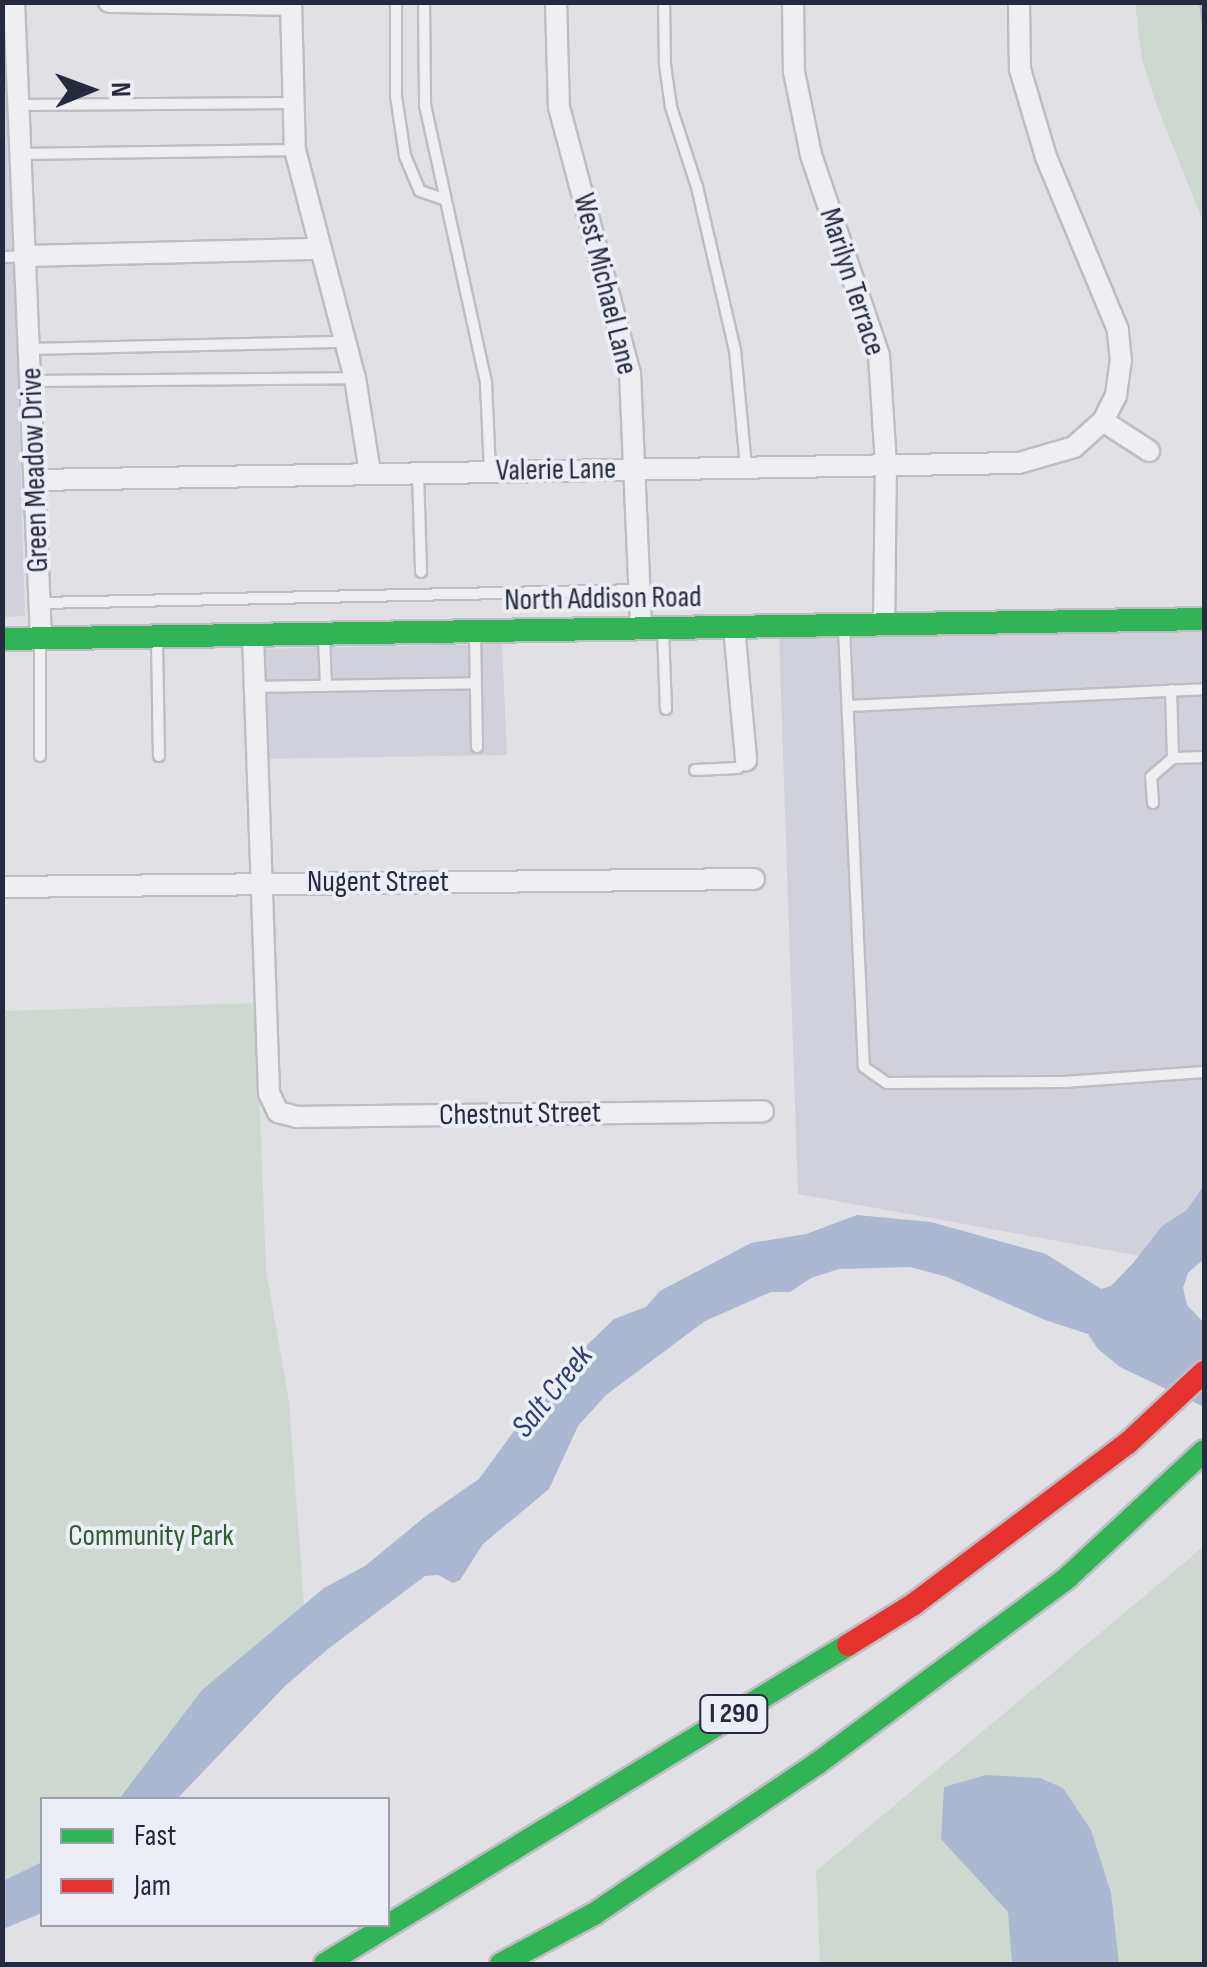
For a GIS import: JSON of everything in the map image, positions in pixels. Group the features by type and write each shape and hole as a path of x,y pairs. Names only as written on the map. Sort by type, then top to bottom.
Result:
{"main road":[{"name":"North Addison Road","path":"2,639 1204,619"},
{"name":"I 290","path":"390,1924 914,1604 1128,1443 1204,1372"},
{"path":"501,1964 594,1914 818,1763 1068,1577 1198,1457"},
{"name":"I 290","path":"325,1964 386,1927"}],"street":[{"name":"Green Meadow Drive","path":"14,2 41,638"},
{"path":"109,2 291,4 295,150 355,378 370,444 370,472"},
{"name":"West Michael Lane","path":"556,2 559,107 630,372 640,590 652,628"},
{"name":"Marilyn Terrace","path":"793,2 796,91 811,155 879,356 886,463 884,624"},
{"path":"1018,2 1020,69 1041,140 1118,330 1121,361 1116,396 1103,421 1149,451"},
{"path":"26,256 321,249"},
{"name":"Valerie Lane","path":"35,480 1019,462 1074,448 1103,421"},
{"path":"734,627 746,760"},
{"path":"253,635 262,883"},
{"name":"Nugent Street","path":"2,887 754,879"},
{"name":"Chestnut Street","path":"262,883 269,1093 278,1112 297,1117 762,1111"}],"lane":[{"path":"396,2 396,96 405,156 420,191 443,199"},
{"path":"424,2 424,105 486,383 490,471"},
{"path":"664,2 665,65 672,107 696,187 735,350 746,466"},
{"path":"19,104 291,103"},
{"path":"21,154 295,150"},
{"path":"2,257 26,256"},
{"path":"30,349 346,342"},
{"path":"31,381 355,378"},
{"path":"418,473 421,572"},
{"path":"40,603 640,590"},
{"path":"844,625 864,1068 887,1083 1064,1082 1204,1072"},
{"path":"652,628 666,709"},
{"path":"475,631 476,747"},
{"path":"324,634 326,686"},
{"path":"156,636 160,756"},
{"path":"40,756 41,638"},
{"path":"255,687 476,683"},
{"path":"848,706 1204,689"},
{"path":"1171,690 1173,758"},
{"path":"1154,803 1151,777 1173,758 1204,757"},
{"path":"695,770 738,768 746,760"}],"shaded area":[{"path":"2,3 7,3 25,616 3,617"},
{"path":"1204,629 1204,1200 1146,1257 798,1194 779,635"},
{"path":"502,644 507,755 262,759 248,649"}],"green space":[{"path":"1135,3 1204,3 1204,224 1142,60"},
{"name":"Community Park","path":"256,1003 266,1270 289,1401 304,1605 202,1690 120,1797 40,1797 40,1863 3,1881 3,1011"},
{"path":"1204,1546 1204,1964 820,1964 816,1871"}],"water":[{"name":"Salt Creek","path":"1204,1185 1204,1259 1188,1273 1183,1288 1187,1305 1204,1323 1204,1407 1120,1367 1098,1349 1088,1334 1045,1320 947,1277 910,1267 839,1269 811,1278 790,1292 771,1292 705,1321 606,1395 578,1426 549,1489 483,1544 460,1580 453,1583 438,1575 425,1576 328,1649 285,1686 179,1797 120,1797 202,1690 324,1588 365,1566 479,1479 551,1380 614,1319 646,1307 660,1291 751,1243 806,1234 857,1215 931,1222 1046,1254 1101,1289 1111,1286 1162,1226 1187,1210"},
{"path":"986,1775 1040,1778 1063,1788 1091,1830 1111,1893 1119,1964 1012,1964 1008,1912 941,1839 944,1787"},
{"path":"40,1863 40,1914 3,1929 3,1881"}],"waterway":[{"path":"1201,2 1204,25"}],"traffic: fast":[{"path":"2,639 1204,619"},
{"path":"501,1964 594,1914 818,1763 1068,1577 1204,1451"},
{"path":"390,1924 848,1645"},
{"path":"325,1964 386,1927"}],"traffic: jam":[{"path":"848,1645 914,1604 1128,1443 1204,1372"}]}
